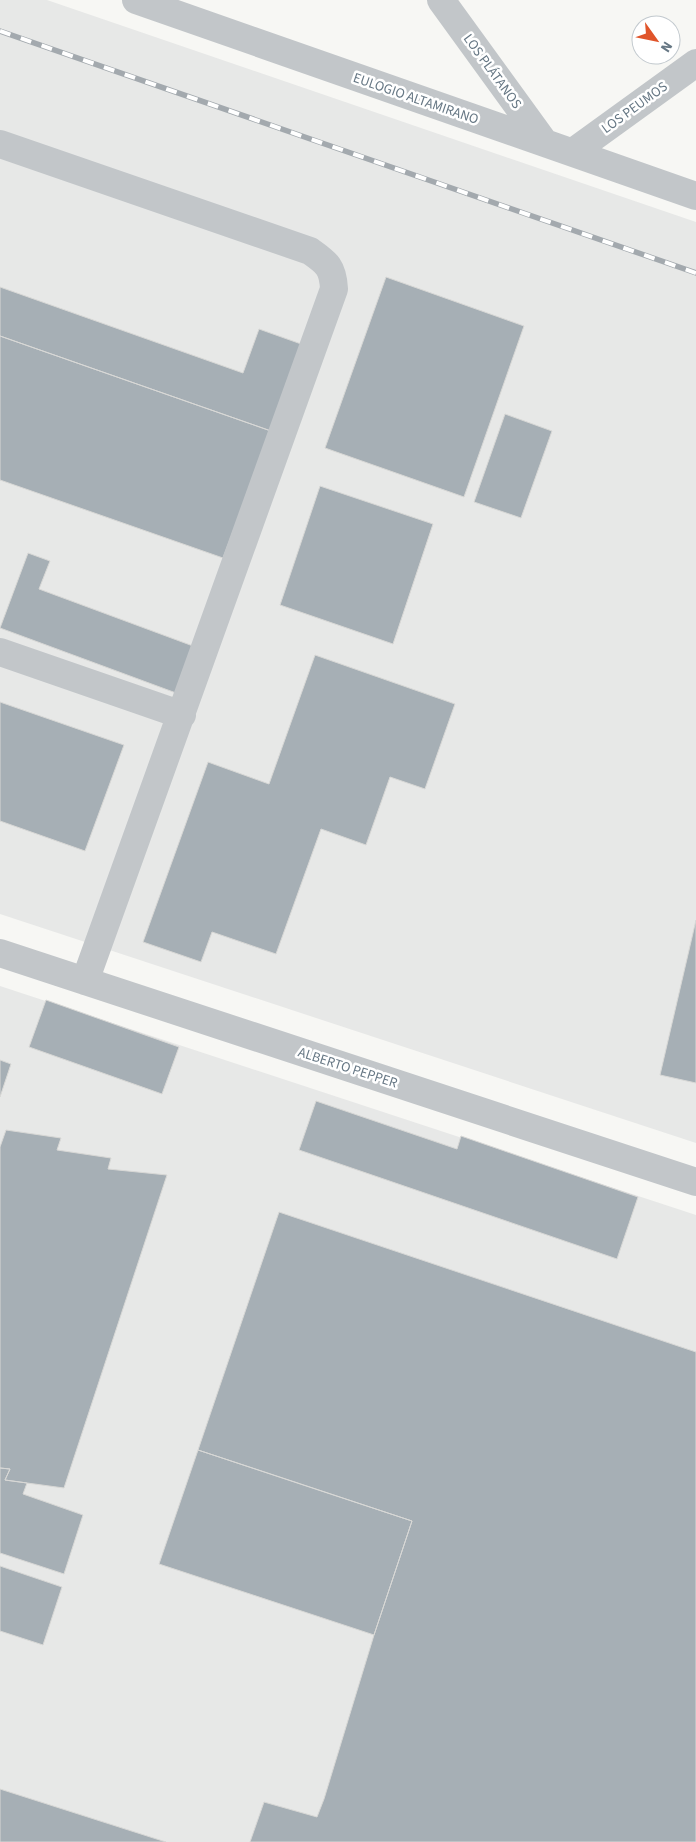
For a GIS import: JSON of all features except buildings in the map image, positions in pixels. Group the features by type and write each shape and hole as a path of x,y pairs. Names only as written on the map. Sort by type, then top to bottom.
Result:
{"street":[{"name":"EULOGIO ALTAMIRANO","path":"136,0 696,196"},
{"name":"LOS PLÁTANOS","path":"441,0 544,142"},
{"name":"LOS PEUMOS","path":"573,152 696,63"},
{"path":"0,144 310,251 323,260 333,273 334,289 85,981"},
{"path":"0,652 182,714"},
{"name":"ALBERTO PEPPER","path":"0,953 696,1182"}],"shaded area":[{"path":"0,0 47,0 696,222 696,1143 0,914"},
{"path":"0,986 696,1215 696,1842 0,1842"}],"railway":[{"path":"0,31 696,273"}]}
